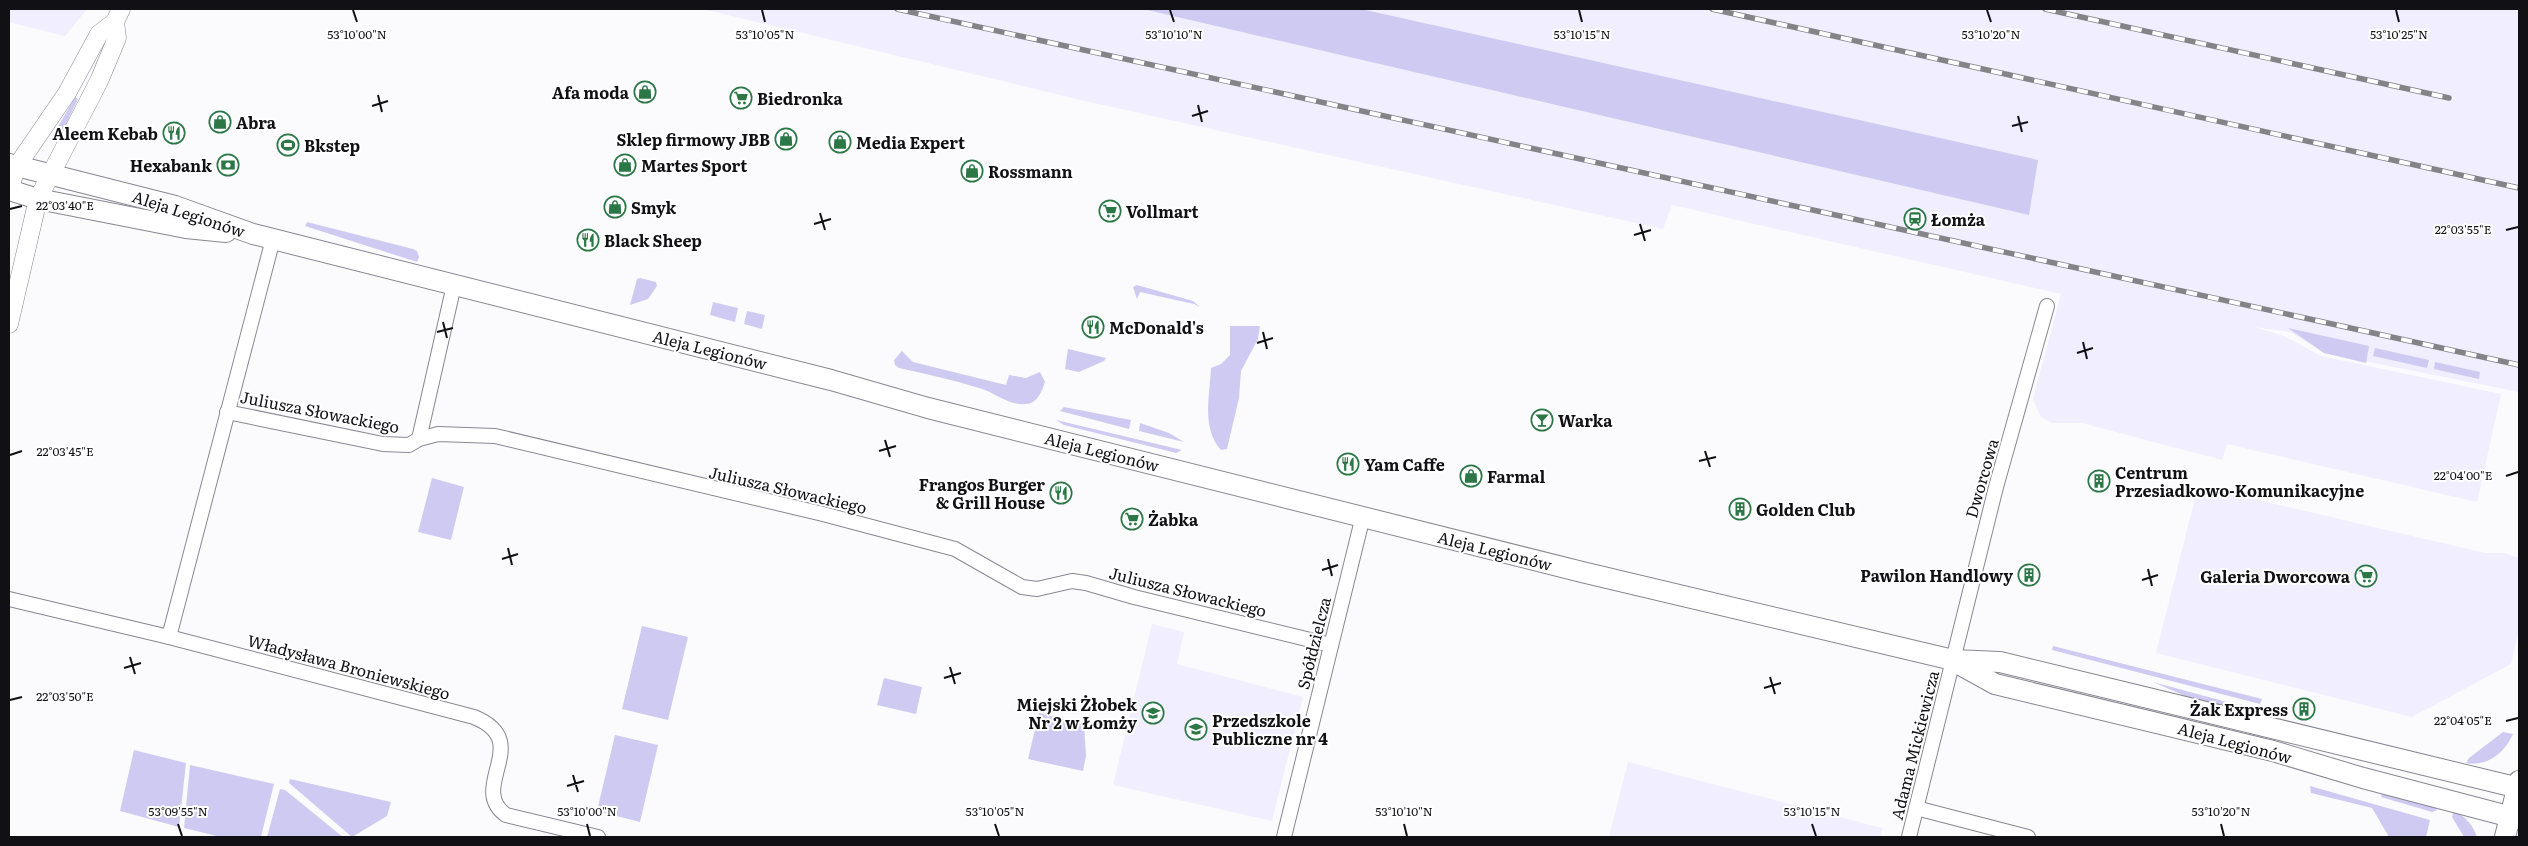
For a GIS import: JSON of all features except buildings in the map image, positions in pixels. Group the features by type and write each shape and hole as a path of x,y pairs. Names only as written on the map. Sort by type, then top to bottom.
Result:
{"main road":[{"name":"Aleja Legionów","path":"13,165 175,206 272,239 831,380 928,408 1600,577 1953,660 2000,662 2519,786"},
{"name":"Aleja Legionów","path":"9,190 38,199 186,228 253,234"},
{"name":"Aleja Legionów","path":"1953,660 1995,684 2273,751 2362,778 2515,818"},
{"path":"2505,837 2515,818 2519,786"}],"street":[{"path":"9,190 13,165 67,93 99,34 118,16"},
{"path":"9,324 38,199 53,174 80,115 99,82 116,38 118,16"},
{"path":"169,637 272,239"},
{"path":"420,438 454,285"},
{"name":"Dworcowa","path":"1953,660 1996,488 2047,306"},
{"name":"Juliusza Słowackiego","path":"226,412 383,444 409,445 420,438 438,434 495,436 823,514 955,549 1031,590 1072,581 1086,583 1134,597 1331,645"},
{"name":"Spółdzielcza","path":"1284,837 1363,516"},
{"name":"Władysława Broniewskiego","path":"9,599 169,637 474,717 489,723 500,742 501,753 492,793 494,803 498,809 506,815 598,837"},
{"name":"Adama Mickiewicza","path":"1909,837 1953,660"},
{"path":"1916,808 2028,837"}],"shaded area":[{"path":"9,9 87,9 65,36 9,22"},
{"path":"703,9 2511,9 2519,11 2519,392 2324,353 2290,332 2254,327 2284,336 2321,356 2501,394 2477,502 2227,444 2222,460 2082,423 2052,423 2041,417 2033,399 2061,294 1672,205 1663,229 1085,101"},
{"path":"1143,9 1361,9 2038,160 2029,215"},
{"path":"75,97 78,99 58,141 51,139"},
{"path":"307,222 413,249 417,251 419,257 417,262 305,226"},
{"path":"637,279 656,282 657,286 648,299 630,305"},
{"path":"1137,285 1193,301 1200,307 1140,292 1137,299 1133,287"},
{"path":"713,302 738,308 735,322 710,315"},
{"path":"747,311 765,315 762,329 744,324"},
{"path":"1230,326 1260,326 1258,339 1241,371 1239,398 1227,449 1221,450 1211,432 1208,400 1211,368 1221,364 1230,355"},
{"path":"2288,328 2369,346 2366,363 2324,353"},
{"path":"2375,348 2429,360 2427,368 2373,356"},
{"path":"1068,349 1106,358 1104,361 1079,372 1065,369"},
{"path":"902,351 913,362 1006,385 1009,375 1026,378 1040,372 1045,382 1041,393 1033,402 1026,404 1014,403 979,388 899,368 895,365 894,360"},
{"path":"2435,362 2480,372 2479,379 2434,369"},
{"path":"1064,407 1131,420 1129,429 1060,411"},
{"path":"1056,420 1182,450 1176,453 1064,425"},
{"path":"1140,423 1169,433 1184,442 1139,431"},
{"path":"432,478 464,487 451,540 418,532"},
{"path":"2198,486 2485,553 2504,553 2519,558 2519,629 2511,664 2412,717 2156,653"},
{"path":"1152,624 1184,632 1177,664 1303,697 1272,821 1113,785"},
{"path":"642,626 688,637 668,720 622,709"},
{"path":"2053,646 2262,699 2260,704 2052,650"},
{"path":"884,678 922,687 916,714 877,705"},
{"path":"2153,682 2260,711 2259,715 2192,699"},
{"path":"1039,713 1084,724 1086,756 1083,771 1028,759"},
{"path":"2503,732 2513,734 2510,741 2495,757 2482,763 2466,763 2469,758"},
{"path":"615,735 658,745 640,822 597,811"},
{"path":"134,750 186,763 179,827 120,811"},
{"path":"1628,762 1882,828 1880,837 1609,837"},
{"path":"190,765 274,784 261,837 221,837 184,828"},
{"path":"290,779 391,802 387,816 352,837 289,783"},
{"path":"2310,786 2430,820 2426,837 2389,837 2372,808 2311,793"},
{"path":"280,789 285,790 343,837 267,837"},
{"path":"2382,793 2436,806 2437,810 2432,812 2381,797"},
{"path":"2454,811 2468,821 2477,837 2464,837 2452,817"}],"railway":[{"path":"897,9 2519,365"},
{"path":"1712,9 2519,188"},
{"path":"2045,9 2449,98"}],"place":[{"name":"Afa moda","path":"645,92"},
{"name":"Biedronka","path":"741,98"},
{"name":"Abra","path":"220,122"},
{"name":"Aleem Kebab","path":"174,133"},
{"name":"Sklep firmowy JBB","path":"786,139"},
{"name":"Media Expert","path":"840,142"},
{"name":"Bkstep","path":"288,145"},
{"name":"Hexabank","path":"228,165"},
{"name":"Martes Sport","path":"625,165"},
{"name":"Rossmann","path":"972,171"},
{"name":"Smyk","path":"615,207"},
{"name":"Vollmart","path":"1110,211"},
{"name":"Łomża","path":"1915,219"},
{"name":"Black Sheep","path":"588,240"},
{"name":"McDonald's","path":"1093,327"},
{"name":"Warka","path":"1542,420"},
{"name":"Yam Caffe","path":"1348,464"},
{"name":"Farmal","path":"1471,476"},
{"name":"Centrum Przesiadkowo-Komunikacyjne","path":"2099,481"},
{"name":"Frangos Burger & Grill House","path":"1061,493"},
{"name":"Golden Club","path":"1740,509"},
{"name":"Żabka","path":"1132,519"},
{"name":"Pawilon Handlowy","path":"2029,575"},
{"name":"Galeria Dworcowa","path":"2366,576"},
{"name":"Żak Express","path":"2304,709"},
{"name":"Miejski Żłobek Nr 2 w Łomży","path":"1153,713"},
{"name":"Przedszkole Publiczne nr 4","path":"1196,729"}]}
